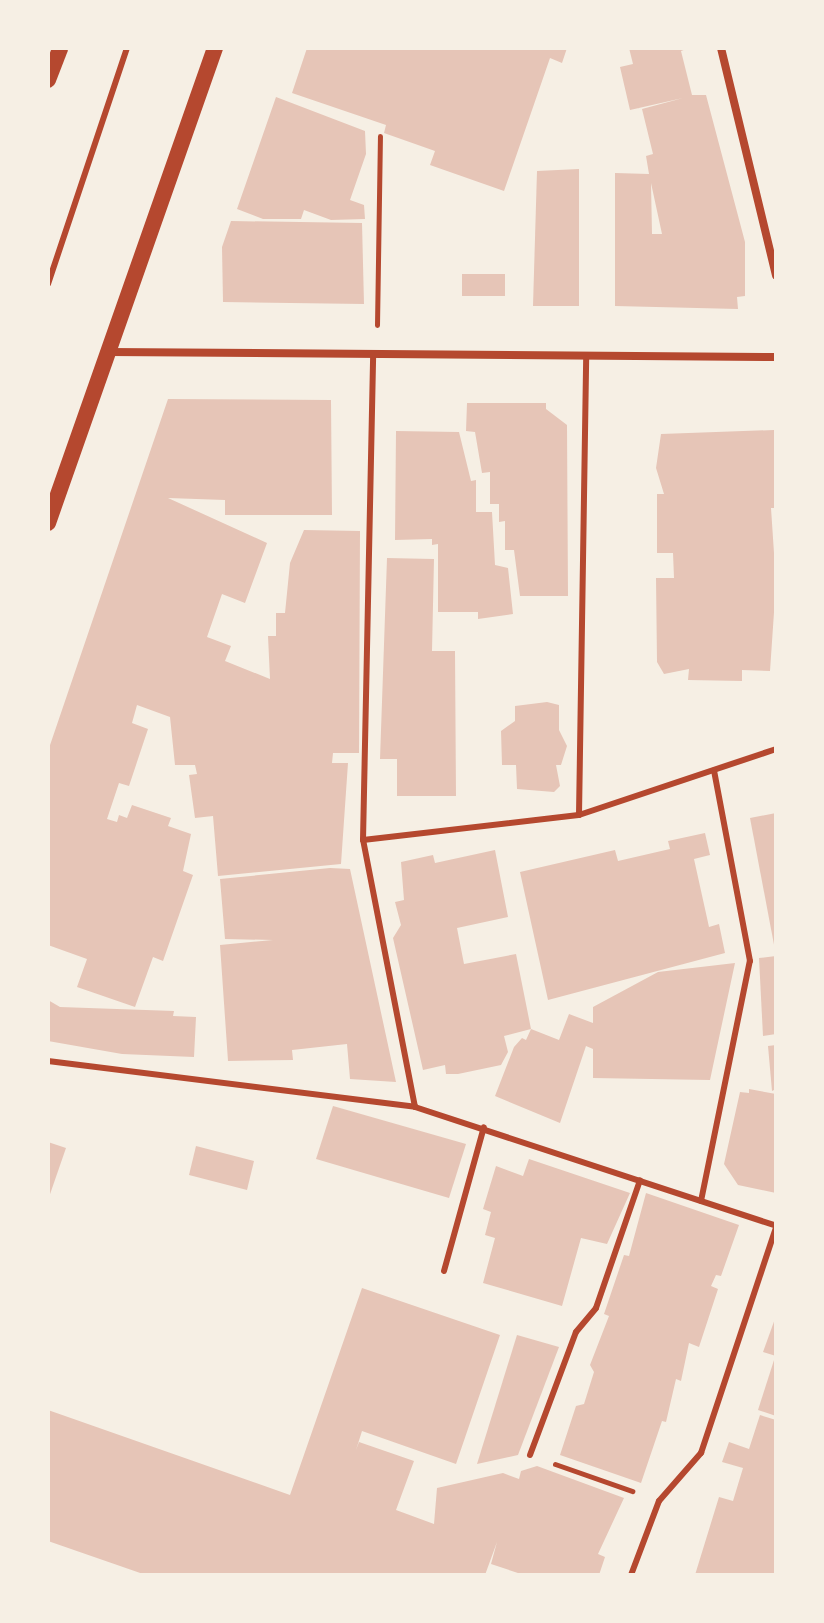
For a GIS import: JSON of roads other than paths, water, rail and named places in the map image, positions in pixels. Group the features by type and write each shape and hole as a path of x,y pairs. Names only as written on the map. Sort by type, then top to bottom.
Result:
{"main road":[{"path":"48,80 60,48"},
{"path":"48,523 215,48"}],"street":[{"path":"721,48 776,275"},
{"path":"108,352 776,357"}],"lane":[{"path":"48,284 127,48"},
{"path":"373,354 363,840 415,1107"},
{"path":"579,815 586,355"},
{"path":"363,840 579,815 776,749"},
{"path":"701,1201 750,961 714,770"},
{"path":"48,1061 332,1092 415,1107 484,1127 776,1226 701,1453 659,1501 631,1575"},
{"path":"444,1271 484,1127"},
{"path":"530,1455 576,1332 596,1308 640,1180"}]}
